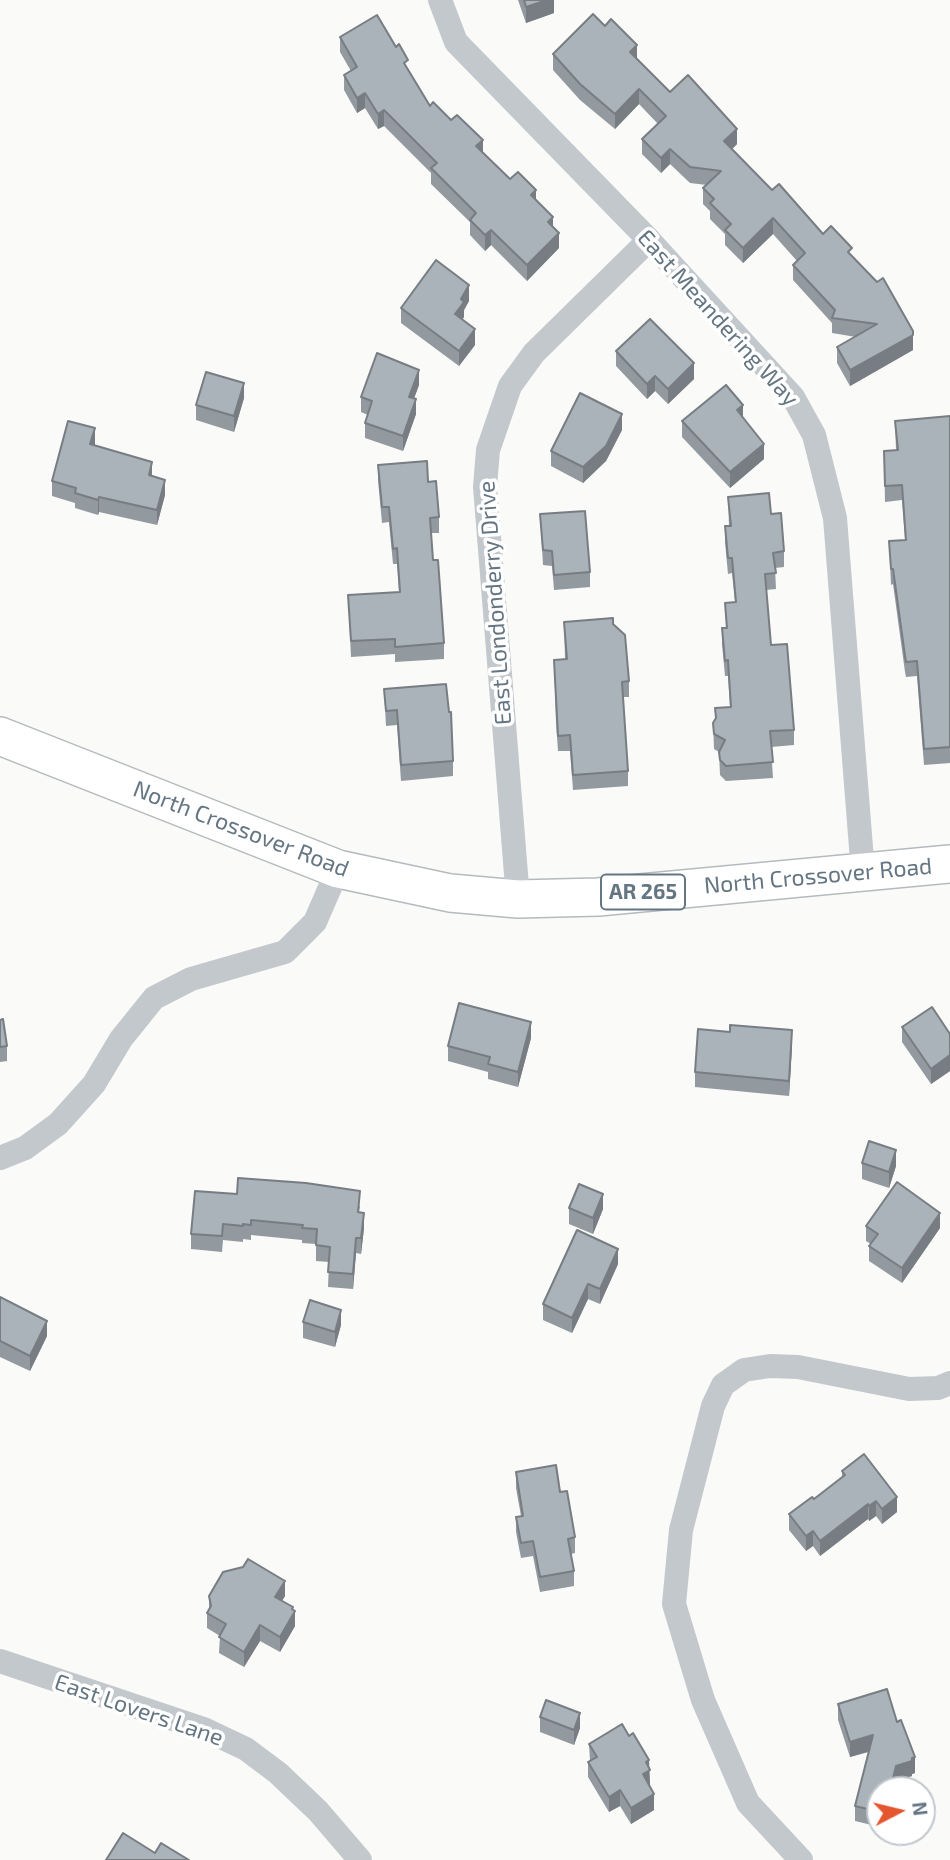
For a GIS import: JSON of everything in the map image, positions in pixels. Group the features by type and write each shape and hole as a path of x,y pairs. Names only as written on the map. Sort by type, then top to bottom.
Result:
{"main road":[{"name":"North Crossover Road","path":"0,736 338,869 450,892 517,899 598,897 950,864"}],"street":[{"name":"East Meandering Way","path":"440,0 456,42 649,240 793,397 814,435 835,518 863,873"},
{"name":"East Londonderry Drive","path":"517,899 485,487 488,450 510,386 534,353 649,240"},
{"path":"0,1158 25,1148 58,1124 94,1084 121,1039 154,998 191,979 285,952 315,922 338,869"},
{"path":"801,1860 748,1804 703,1700 674,1604 681,1530 713,1406 723,1385 734,1377 744,1370 770,1366 798,1367 909,1389 938,1388 950,1383"},
{"name":"East Lovers Lane","path":"0,1661 206,1730 246,1749 278,1773 318,1811 360,1860"}],"building":[{"path":"524,0 547,0 526,7"},
{"path":"593,14 605,26 611,19 637,45 630,52 670,92 688,75 737,129 724,141 772,190 779,184 823,234 831,226 852,248 848,252 877,282 883,278 913,335 850,370 837,347 877,324 832,318 835,310 793,265 805,253 773,218 743,248 725,230 731,224 710,203 714,199 703,188 721,171 690,167 670,149 661,158 642,139 666,116 639,89 615,114 580,84 553,54"},
{"path":"377,15 396,47 399,44 408,60 404,63 430,106 433,102 451,120 457,115 483,140 476,146 510,179 518,172 536,190 531,195 553,217 548,222 559,233 527,265 491,230 485,235 470,220 476,213 431,168 437,163 384,110 378,114 365,93 357,98 344,75 357,67 340,37"},
{"path":"436,260 469,285 461,299 464,302 455,314 475,329 459,351 401,308"},
{"path":"650,319 694,363 668,389 655,376 647,384 616,351"},
{"path":"377,353 419,370 409,397 416,399 403,436 365,423 372,401 361,397"},
{"path":"206,372 244,383 234,416 196,405"},
{"path":"726,385 743,405 737,410 764,444 730,472 682,421"},
{"path":"580,393 622,414 606,446 583,467 551,451"},
{"path":"950,416 950,747 924,749 917,661 906,662 891,569 889,541 906,540 902,485 885,486 884,451 898,450 895,421"},
{"path":"68,421 95,428 90,444 152,462 149,475 165,480 157,510 99,497 98,500 75,493 76,488 52,481"},
{"path":"427,461 428,482 436,481 439,517 430,518 433,560 438,560 444,643 395,647 395,639 351,641 348,595 400,592 397,548 393,549 389,507 382,507 378,465"},
{"path":"769,493 771,514 781,513 784,551 773,553 776,573 765,574 771,645 787,644 794,730 770,731 773,762 726,766 720,760 719,752 725,740 714,734 713,723 716,718 715,708 731,707 728,660 725,661 722,628 727,628 725,603 736,602 732,558 728,558 725,526 731,526 728,497"},
{"path":"585,511 590,572 554,575 552,551 543,550 540,514"},
{"path":"613,618 613,624 625,635 629,681 622,682 628,771 573,775 570,735 558,736 554,660 567,659 564,622"},
{"path":"446,684 451,712 453,761 401,765 397,710 386,711 384,689"},
{"path":"459,1003 531,1022 518,1072 488,1064 490,1057 448,1046"},
{"path":"932,1007 950,1034 950,1055 931,1069 902,1027"},
{"path":"3,1019 7,1046 0,1047 0,1020"},
{"path":"730,1025 792,1030 789,1081 695,1072 698,1029 730,1032"},
{"path":"869,1141 896,1150 889,1172 862,1163"},
{"path":"238,1178 306,1183 360,1191 358,1212 364,1213 361,1238 356,1238 353,1274 328,1272 330,1247 316,1245 317,1229 302,1228 303,1225 251,1220 251,1225 223,1224 222,1236 191,1234 195,1191 237,1194"},
{"path":"897,1182 940,1213 902,1268 869,1246 878,1234 866,1226"},
{"path":"579,1184 603,1194 593,1218 569,1208"},
{"path":"577,1230 618,1249 600,1289 588,1284 572,1318 543,1304"},
{"path":"0,1297 47,1321 30,1356 0,1341"},
{"path":"310,1300 341,1310 335,1332 303,1322"},
{"path":"864,1454 897,1497 882,1509 876,1501 869,1506 868,1504 820,1541 813,1531 806,1536 789,1514 845,1475 842,1471"},
{"path":"556,1465 560,1492 567,1491 575,1537 568,1539 574,1571 540,1577 533,1541 521,1543 516,1517 523,1516 516,1472"},
{"path":"248,1559 285,1581 275,1597 293,1607 295,1611 280,1637 260,1625 244,1652 219,1637 226,1624 207,1613 211,1606 209,1596 223,1572 243,1567"},
{"path":"887,1689 897,1722 901,1720 915,1757 912,1761 896,1766 894,1776 866,1776 866,1809 855,1806 873,1735 850,1742 838,1704"},
{"path":"546,1700 580,1713 574,1730 540,1717"},
{"path":"622,1724 629,1736 633,1733 649,1760 646,1762 650,1770 643,1774 654,1794 631,1808 620,1790 609,1797 588,1762 597,1757 589,1744"},
{"path":"123,1833 155,1853 161,1843 189,1860 106,1860"}]}
